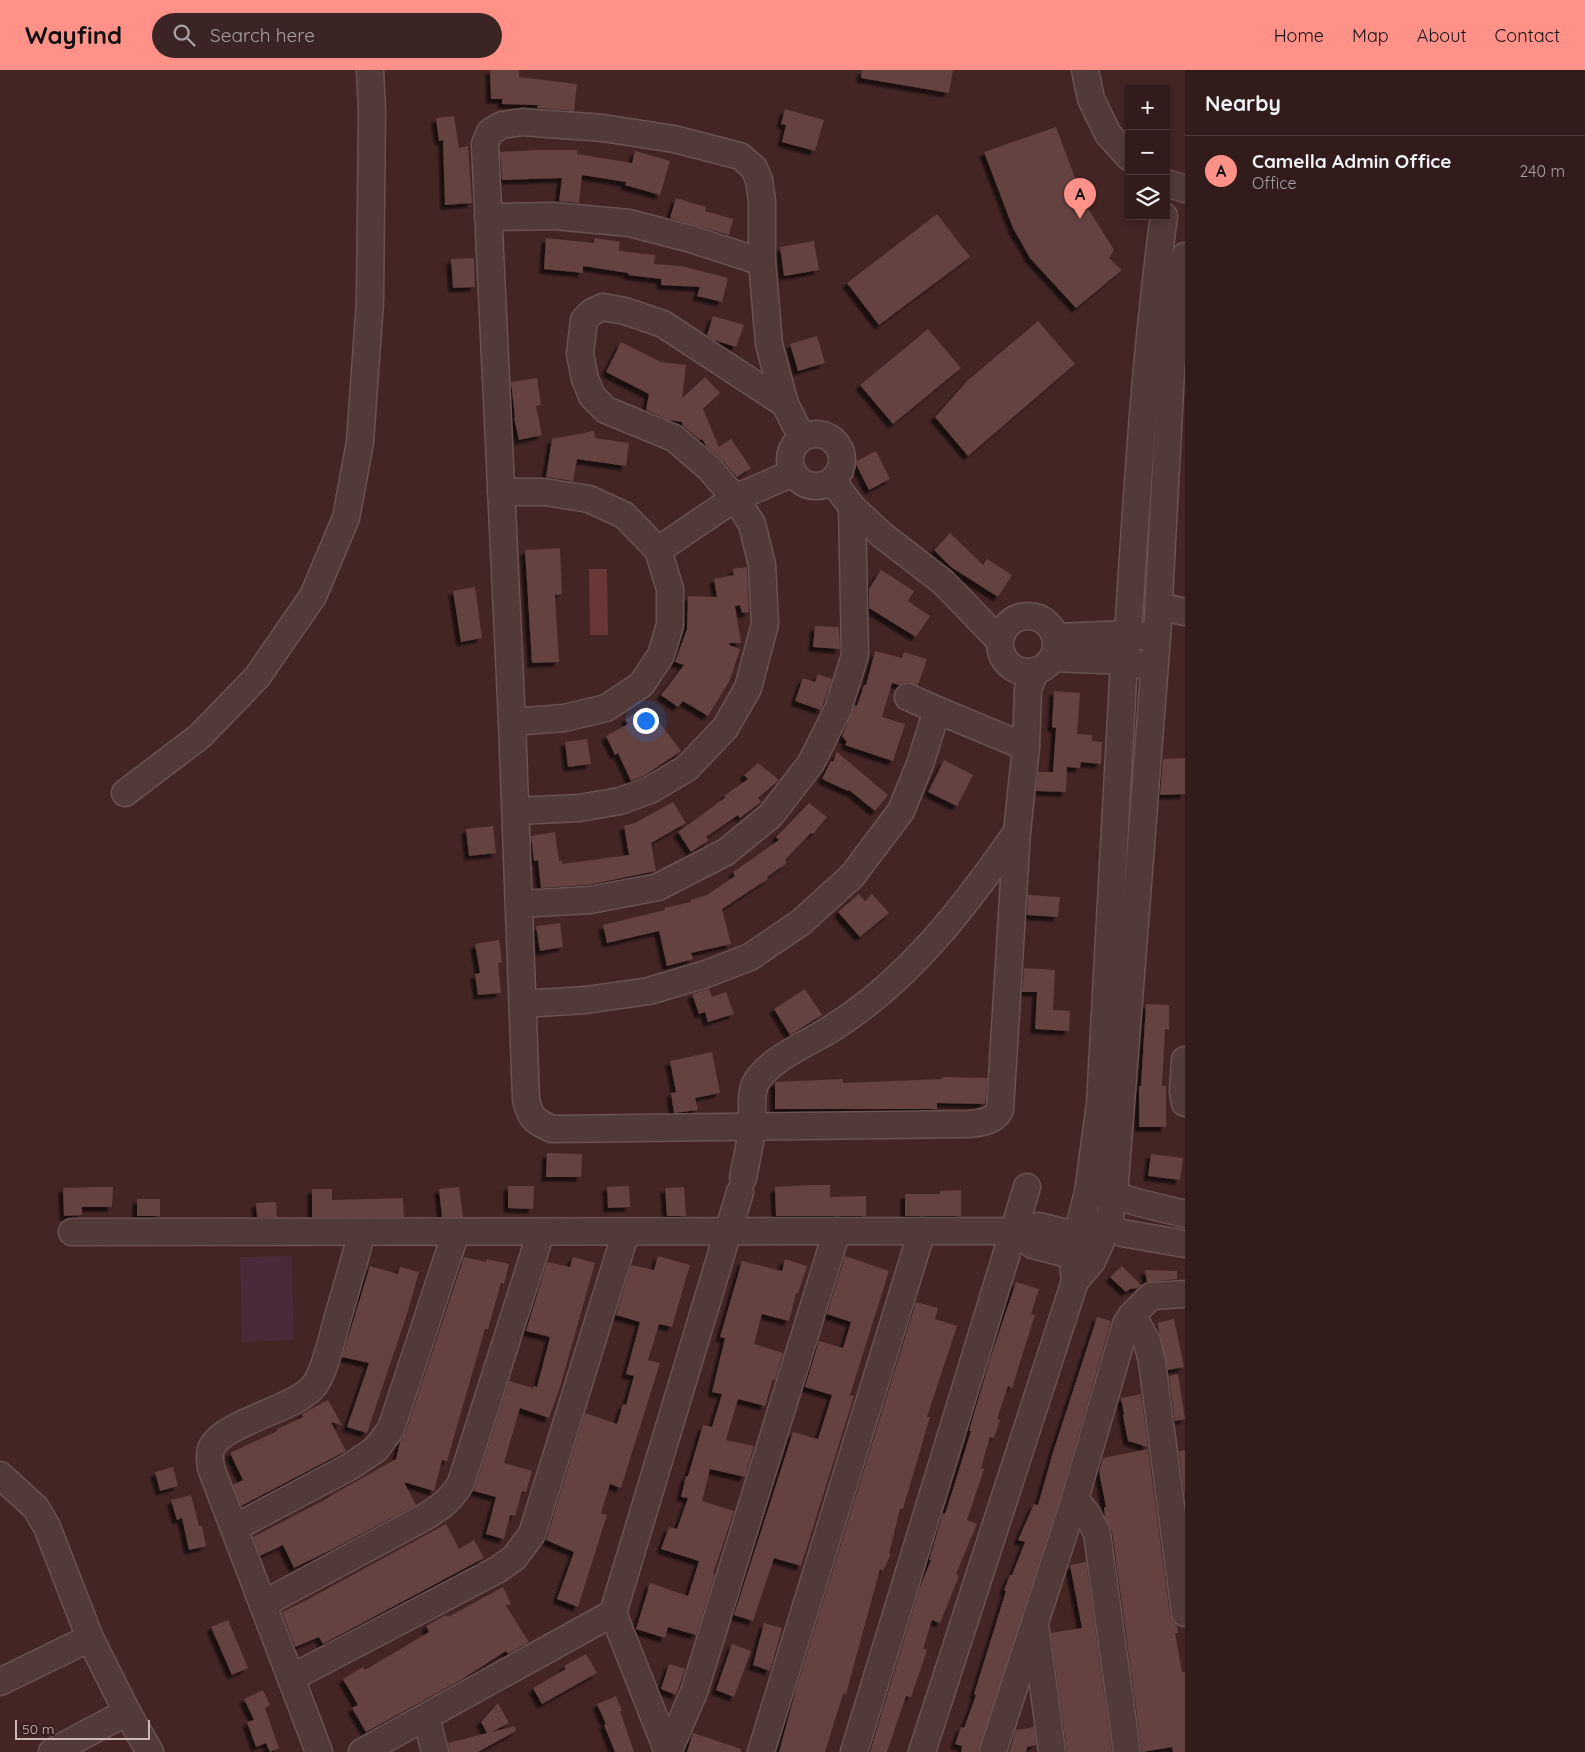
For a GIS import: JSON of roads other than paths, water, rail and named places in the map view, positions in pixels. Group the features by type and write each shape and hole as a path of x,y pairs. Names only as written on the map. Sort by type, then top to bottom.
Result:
{"street":[{"path":"124,793 200,736 257,677 313,596 346,518 360,442 370,301 372,110 370,70"},
{"path":"1084,70 1091,99 1108,134 1125,153"},
{"path":"802,438 785,404 769,344 762,262 762,200 759,180 754,168 740,156 656,136 604,128 522,122 502,125 490,132 485,144 520,904 526,1098 529,1113 538,1122 552,1129 752,1127 970,1124 987,1122 996,1117 1000,1110 1017,832 1026,747 1028,690 1048,656 1051,628 1045,621 1036,617 1026,616 1008,623 1002,631 999,640 999,650 1003,658 1016,671 1026,673 1048,656 1128,634 1158,638"},
{"path":"488,217 555,216 628,223 690,239 762,262"},
{"path":"1089,1240 1088,1192 1100,1104 1124,661 1128,634 1146,368 1163,220"},
{"path":"922,1752 1089,1240 1114,1194 1158,638 1171,371 1180,277 1185,256"},
{"path":"516,811 579,808 620,801 650,790 688,768 725,728 748,688 765,624 760,557 752,524 735,498 709,468 674,438 606,410 592,396 585,379 580,354 584,320 592,312 604,307 625,311 663,324 785,404"},
{"path":"812,434 822,434 838,446 842,456 841,467 837,476 829,483 809,486 800,481 793,473 790,464 790,454 794,445 802,438 812,434"},
{"path":"658,550 735,498 793,473"},
{"path":"829,483 836,487 852,507 882,535 943,582 999,640"},
{"path":"500,492 545,492 589,499 624,515 658,550 670,589 670,625 661,655 641,684 606,708 564,718 512,722"},
{"path":"520,904 590,900 658,886 726,852 771,815 811,763 838,709 849,677 854,655 852,507"},
{"path":"1159,606 1185,612"},
{"path":"1048,656 1124,661 1155,668"},
{"path":"908,697 1026,747"},
{"path":"522,1004 586,1000 649,991 696,977 750,957 800,923 852,876 901,811 920,764 937,710"},
{"path":"668,1752 613,1613 742,1185 752,1127 755,1085 765,1070 876,998 918,958 976,890 1017,832"},
{"path":"1185,1060 1183,1090 1185,1103"},
{"path":"854,1752 1027,1187"},
{"path":"1088,1192 1114,1194 1140,1204 1185,1214"},
{"path":"668,1752 694,1692 837,1231"},
{"path":"761,1752 922,1231"},
{"path":"72,1232 1014,1231 1033,1245 1089,1240 1122,1233 1185,1244"},
{"path":"320,1752 211,1468 210,1458 212,1448 230,1430 285,1406 312,1388 325,1364 362,1232"},
{"path":"234,1528 350,1466 376,1449 391,1429 456,1232"},
{"path":"263,1604 423,1518 452,1498 461,1483 541,1232"},
{"path":"291,1678 497,1570 514,1558 532,1534 626,1232"},
{"path":"993,1752 1075,1499 1126,1324 1132,1315 1152,1296 1185,1294"},
{"path":"1132,1315 1147,1341 1152,1362 1185,1613"},
{"path":"0,1475 36,1508 47,1527 90,1638 127,1712 150,1752"},
{"path":"1075,1499 1088,1514 1097,1532 1126,1752"},
{"path":"362,1752 613,1613"},
{"path":"1035,1626 1052,1752"},
{"path":"0,1682 90,1638"},
{"path":"52,1752 127,1712"},
{"path":"426,1717 435,1752"}],"place":[{"name":"Camella Admin Office","path":"1080,219"}]}
